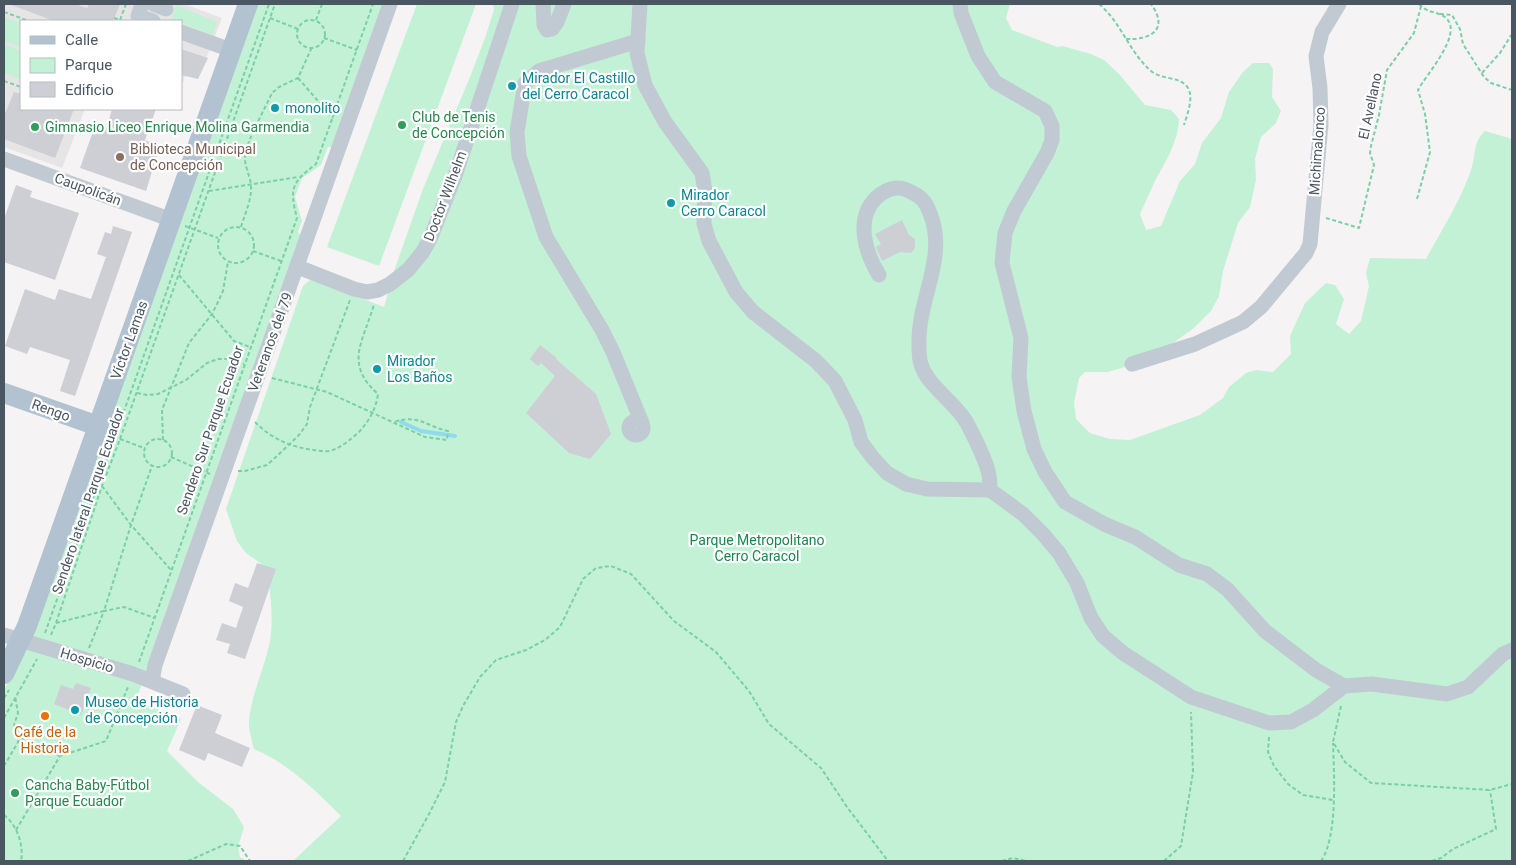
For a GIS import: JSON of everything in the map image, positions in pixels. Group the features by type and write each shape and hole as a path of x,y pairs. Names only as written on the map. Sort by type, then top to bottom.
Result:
{"main road":[{"name":"Víctor Lamas","path":"4,674 12,638 98,426 172,220 232,50 243,5"},
{"name":"Rengo","path":"4,393 98,426"}],"street":[{"path":"142,4 138,16 150,20"},
{"name":"Veteranos del 79","path":"152,681 155,665 390,4"},
{"name":"Doctor Wilhelm","path":"378,290 390,284 408,270 422,253 430,239 455,176 512,4"},
{"path":"543,4 544,25 547,30 552,29 557,22 564,4"},
{"path":"640,4 638,53 645,85 665,122 702,173 705,191 704,224 709,240 736,292 753,312 816,361 835,381 855,420 862,442 887,473 906,484 927,490 990,490 1023,514 1044,534 1059,553 1077,584 1091,618 1103,636 1122,653 1191,697 1269,723 1291,722 1313,710 1344,686 1372,684 1447,694 1468,687 1503,654 1512,650"},
{"path":"960,4 961,13 978,56 995,82 1045,111 1052,126 1052,140 1047,153 1014,211 1005,233 1002,263 1021,338 1019,377 1024,411 1034,448 1045,472 1065,502 1104,524 1135,537 1179,565 1207,574 1227,589 1265,630 1316,670 1344,686"},
{"name":"Michimalonco","path":"1132,364 1195,344 1243,322 1262,307 1306,253 1310,244 1321,125 1320,88 1316,56 1322,32 1339,4"},
{"path":"182,32 232,50"},
{"path":"636,423 634,404 613,352 602,330 546,237 520,156 517,132 525,83 539,71 638,41"},
{"name":"Caupolicán","path":"4,159 172,220"},
{"path":"879,275 872,263 867,247 864,216 871,203 880,195 900,187 921,197 928,207 936,228 937,247 921,322 919,344 921,364 928,378 954,404 965,419 988,470 990,490"},
{"path":"298,267 354,289 367,292 378,290"},
{"name":"Hospicio","path":"12,638 47,642 183,694"}],"path":[{"path":"114,18 120,20 126,4"},
{"path":"83,526 269,4"},
{"name":"Sendero lateral Parque Ecuador","path":"47,642 56,623 102,486 137,393 275,4"},
{"path":"316,21 322,4"},
{"path":"209,191 299,177 316,164 373,4"},
{"path":"1099,4 1107,10 1136,55 1152,72 1181,81 1188,88 1191,94 1184,126"},
{"path":"1126,39 1144,38 1156,31 1159,26 1158,17 1151,4"},
{"path":"1417,198 1430,152 1418,90 1422,81 1438,62 1446,46 1450,29 1447,19 1424,10 1420,5"},
{"name":"El Avellano","path":"1312,214 1359,228 1374,165 1370,153 1387,70 1414,33 1420,5"},
{"path":"4,12 25,20"},
{"path":"1438,14 1452,15 1460,29 1463,44 1491,83 1512,90"},
{"path":"270,18 299,29"},
{"path":"316,21 324,28 324,38 321,44 312,47 306,46 299,40 299,29 306,22 316,21"},
{"path":"1482,73 1500,53 1512,34"},
{"path":"324,38 372,54"},
{"path":"241,227 250,201 251,183 245,157 253,134 272,94 279,87 298,78 312,47"},
{"path":"298,78 332,118 346,129"},
{"path":"4,81 20,87"},
{"name":"Sendero Sur Parque Ecuador","path":"60,756 106,741 137,667 297,218 292,197 299,177"},
{"path":"172,220 219,238"},
{"path":"236,226 241,227 247,230 254,239 254,251 246,260 240,263 228,262 220,254 218,248 219,238 226,229 236,226"},
{"path":"254,251 281,261"},
{"path":"163,440 150,442 145,448 144,457 152,466 165,465 171,458 171,449 163,440 162,410 189,343 212,314 222,291 228,262"},
{"path":"179,274 234,341 250,347"},
{"path":"171,458 206,472 223,474 267,465 299,435 307,424 310,407 318,390 354,289"},
{"path":"246,410 262,428 288,444 319,451 332,450 351,439 369,420 377,403 378,394 364,379 358,366 359,351 378,290"},
{"path":"137,393 147,395 158,394 186,380 207,363 218,359 229,359 244,364"},
{"path":"258,374 327,392 394,422 403,428 424,436 447,440 448,431 421,420 404,419 394,422"},
{"path":"120,439 145,448"},
{"path":"89,650 104,611 152,466"},
{"path":"102,486 131,525 171,570"},
{"path":"403,861 445,782 456,722 480,677 496,660 526,650 545,640 560,626 583,579 596,568 611,566 631,574 674,621 716,652 749,691 769,724 821,768 847,808 888,861"},
{"path":"56,623 124,607 155,618"},
{"path":"4,718 47,642"},
{"path":"15,696 18,713 14,725 21,737 60,756 16,830"},
{"path":"1164,861 1181,846 1193,772 1191,697"},
{"path":"1321,861 1329,846 1334,800 1333,742 1338,722"},
{"path":"4,766 21,737"},
{"path":"1333,742 1345,762 1371,783 1490,790 1512,784"},
{"path":"1268,752 1274,766 1288,784 1303,795 1334,800"},
{"path":"1432,861 1496,829 1490,790"},
{"path":"4,815 16,830 22,854 21,861"},
{"path":"188,861 226,844 240,846 250,861"},
{"path":"1002,861 1013,858 1026,861"}],"shaded area":[{"path":"4,4 184,4 222,18 198,79 185,75 183,83 182,20 20,20 20,110 85,110 62,168 4,147"}],"green space":[{"path":"256,4 384,4 333,147 328,147 321,165 302,178 295,197 302,221 298,232 301,235 136,700 181,719 167,751 198,782 233,809 244,827 238,847 240,857 247,861 4,861 4,690 17,664"},
{"name":"Club de Tenis de Concepción","path":"417,4 476,4 379,266 327,247"},
{"name":"Parque Metropolitano Cerro Caracol","path":"493,4 1010,4 1006,18 1012,30 1057,47 1062,46 1091,54 1104,60 1119,74 1145,105 1171,110 1179,119 1171,151 1140,214 1146,230 1161,226 1180,181 1195,164 1202,143 1221,118 1229,92 1243,72 1253,63 1269,63 1273,69 1272,97 1281,111 1276,123 1261,137 1255,159 1256,180 1250,207 1238,223 1223,271 1219,296 1211,311 1194,328 1163,350 1125,367 1108,372 1085,372 1079,378 1074,403 1076,419 1090,433 1110,439 1130,440 1200,415 1223,398 1229,387 1246,373 1256,370 1273,372 1291,354 1290,336 1305,303 1326,283 1335,285 1344,299 1336,324 1349,334 1361,321 1369,286 1366,273 1370,258 1426,259 1463,191 1472,167 1478,139 1485,131 1512,139 1512,861 293,861 341,816 290,770 254,749 249,727 249,717 271,632 272,614 267,568 245,552 237,541 226,509 303,286 310,280 317,281 384,307 394,271 423,189 485,38 494,10"},
{"path":"176,5 217,22 213,35 182,23 182,20 171,20"},
{"path":"4,17 20,23 20,47 4,41"},
{"path":"4,44 20,51 20,80 4,73"}],"building":[{"path":"9,4 75,4 87,8 89,4 120,4 113,20 51,20"},
{"path":"182,49 208,58 198,79 182,75"},
{"name":"Gimnasio Liceo Enrique Molina Garmendia","path":"14,92 20,94 20,110 74,110 55,158 4,139 4,116"},
{"name":"Biblioteca Municipal de Concepción","path":"112,110 156,110 145,140 160,146 146,191 80,168 96,123 107,127"},
{"path":"16,185 32,191 30,197 79,213 55,280 4,262 4,219"},
{"path":"902,220 909,235 915,239 915,248 911,253 900,252 882,261 876,247 881,244 875,234"},
{"path":"113,226 132,232 75,396 60,391 70,360 30,347 27,354 5,346 25,289 55,300 59,289 91,299 106,257 97,254 105,232 111,234"},
{"path":"540,345 596,394 611,434 590,459 569,453 526,413 555,376 541,363 538,366 530,359"},
{"path":"257,563 276,569 245,659 227,653 230,644 216,640 222,623 236,628 243,607 229,601 235,583 248,588"},
{"name":"Museo de Historia de Concepción","path":"76,683 91,688 81,715 54,704 61,685 73,689"},
{"path":"197,705 222,715 215,733 250,748 242,767 208,753 205,761 179,750"}],"waterway":[{"path":"401,422 421,431 455,436"}],"place":[{"name":"Mirador El Castillo del Cerro Caracol","path":"512,86"},
{"name":"monolito","path":"275,108"},
{"name":"Club de Tenis de Concepción","path":"402,125"},
{"name":"Gimnasio Liceo Enrique Molina Garmendia","path":"35,127"},
{"name":"Biblioteca Municipal de Concepción","path":"120,157"},
{"name":"Mirador Cerro Caracol","path":"671,203"},
{"name":"Mirador Los Baños","path":"377,369"},
{"name":"Museo de Historia de Concepción","path":"75,710"},
{"name":"Café de la Historia","path":"45,716"},
{"name":"Cancha Baby-Fútbol Parque Ecuador","path":"15,793"}]}
